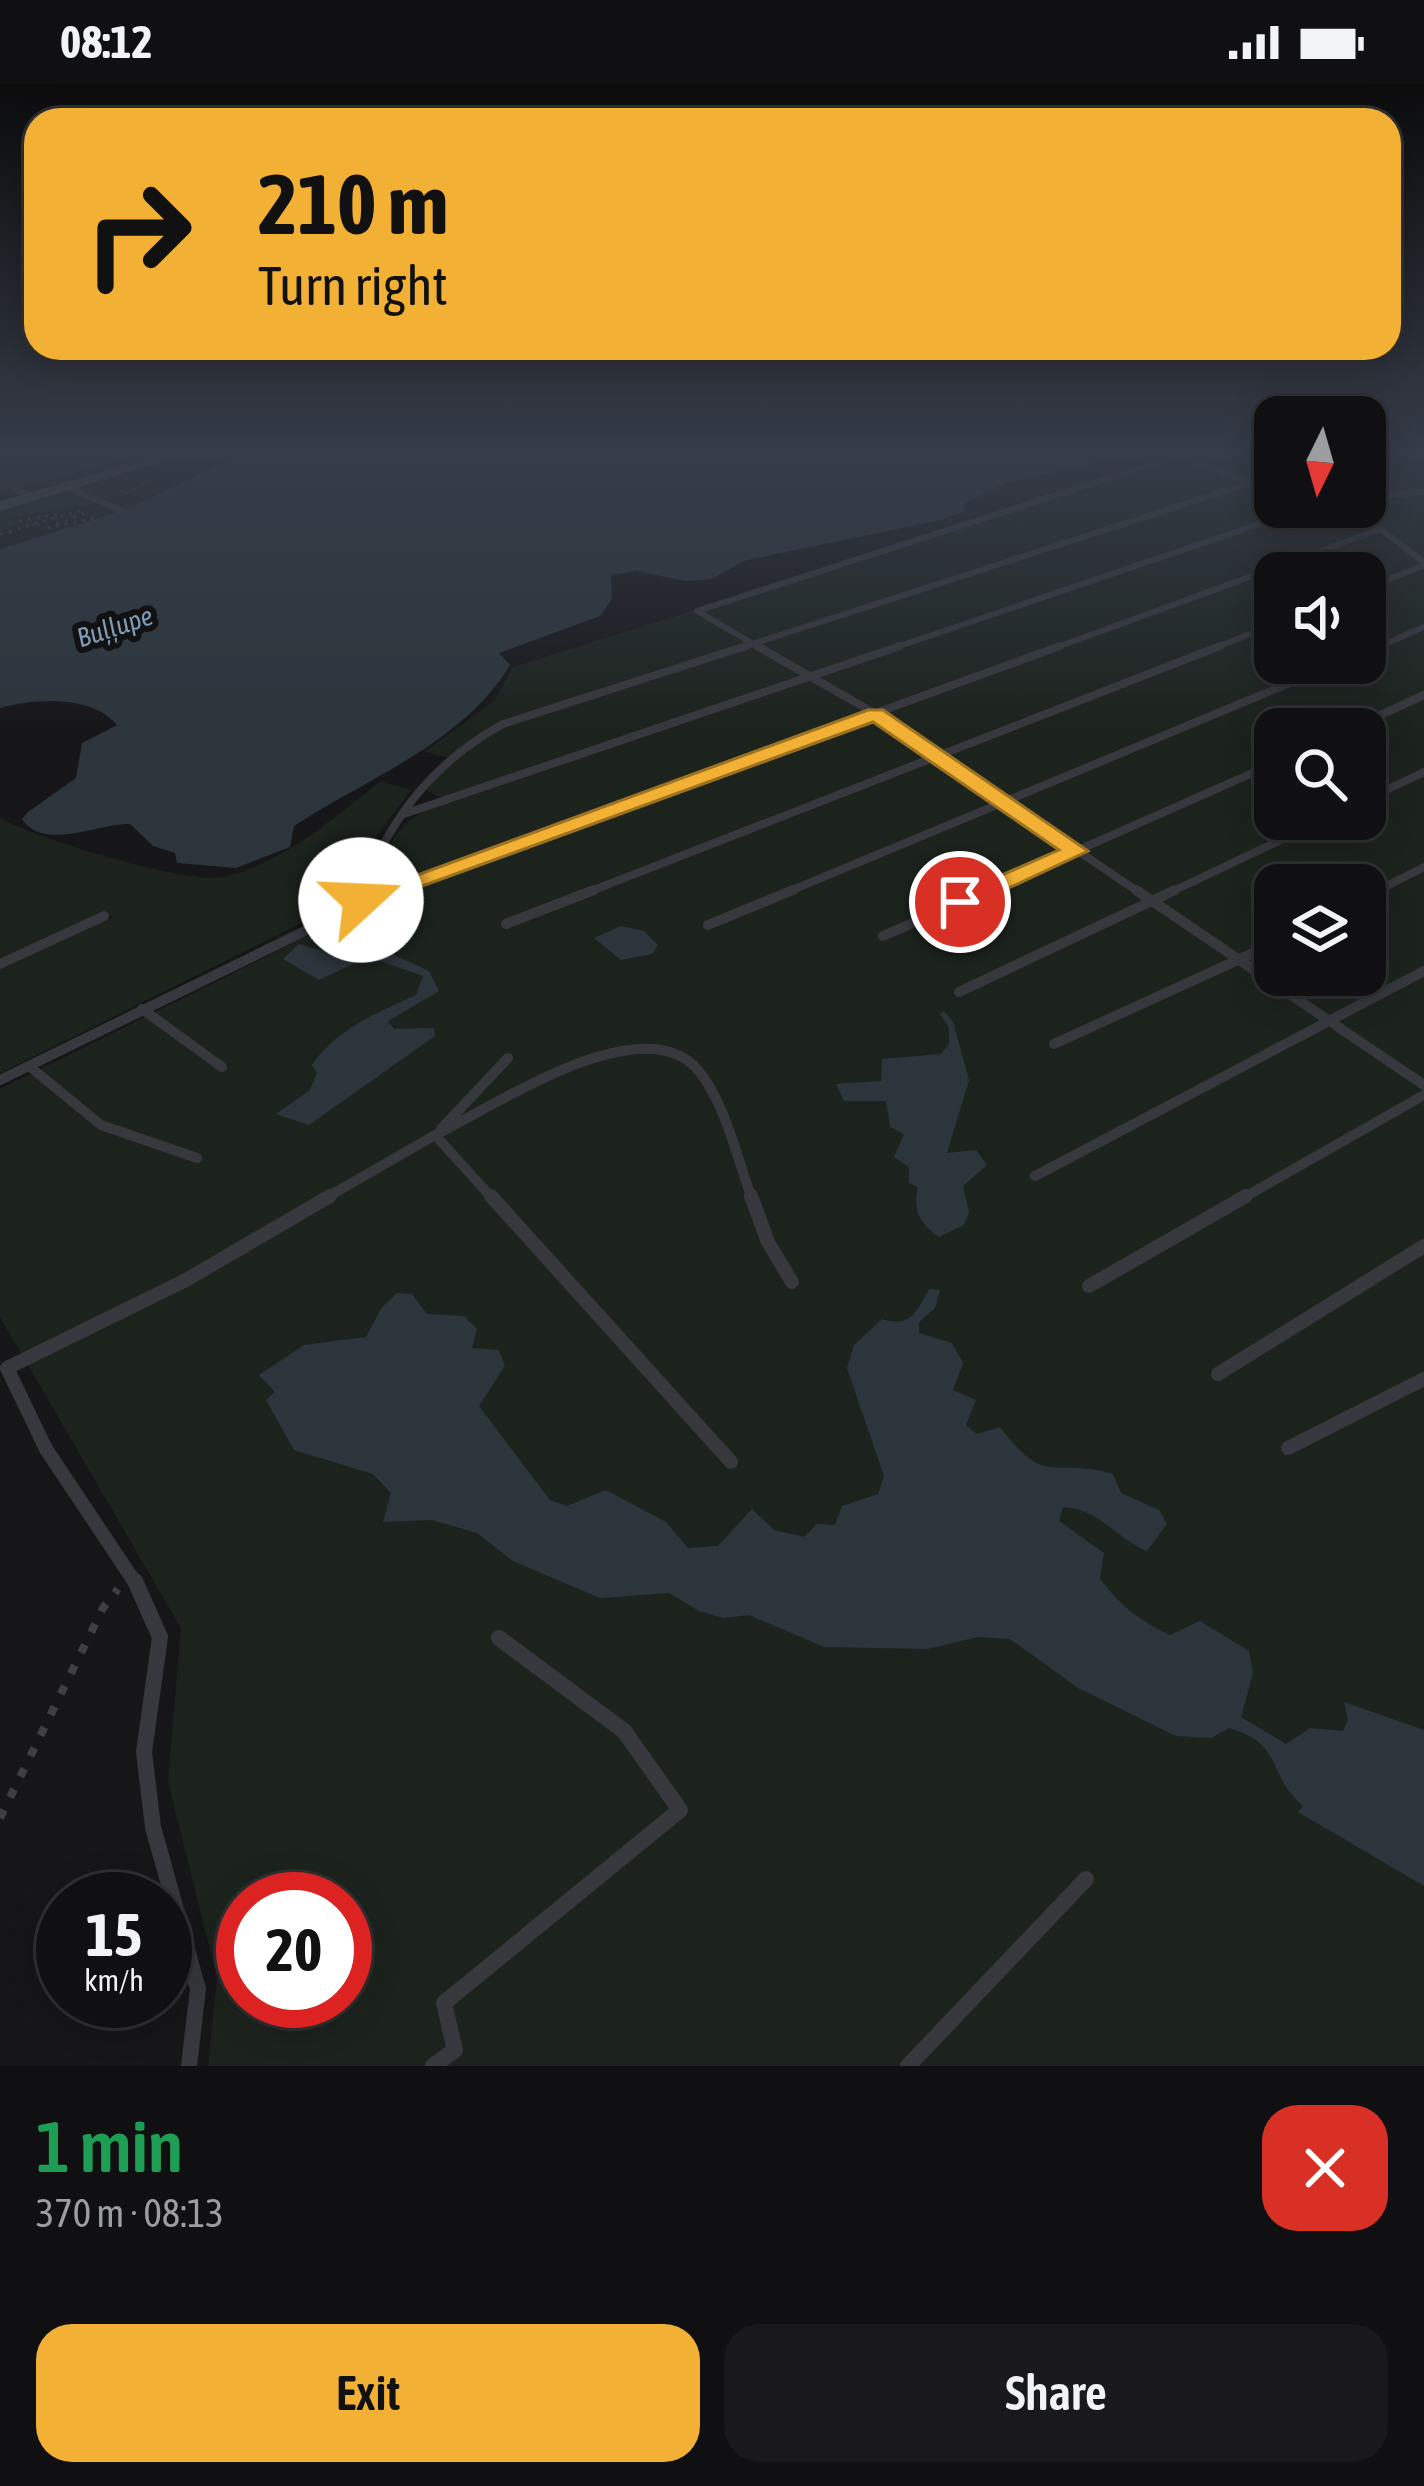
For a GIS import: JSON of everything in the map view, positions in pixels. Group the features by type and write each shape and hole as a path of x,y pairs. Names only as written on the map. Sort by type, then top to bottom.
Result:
{"lane":[{"path":"900,545 698,611 875,714 1424,1085"},
{"path":"361,900 375,849 447,759 477,736 1056,545"},
{"path":"404,814 1195,545"},
{"path":"0,1080 361,900 1336,545"},
{"path":"1399,545 1424,564"},
{"path":"1386,580 1424,564"},
{"path":"1386,643 1424,627"},
{"path":"506,924 1254,632"},
{"path":"708,925 1288,684"},
{"path":"1386,712 1424,695"},
{"path":"883,936 1254,772"},
{"path":"1386,790 1424,772"},
{"path":"959,992 1281,840"},
{"path":"1386,886 1424,867"},
{"path":"0,964 104,916"},
{"path":"1054,1044 1254,954"},
{"path":"1035,1176 1424,971"},
{"path":"142,1009 222,1067"},
{"path":"189,2066 198,1989 153,1827 144,1752 160,1637 131,1573 46,1449 3,1363 186,1280 435,1136 626,1047 672,1049 696,1065 710,1087 768,1242 792,1282"},
{"path":"435,1136 508,1058"},
{"path":"29,1066 101,1125 197,1157"},
{"path":"1089,1286 1424,1095"},
{"path":"435,1136 731,1462"},
{"path":"1218,1374 1424,1246"},
{"path":"1288,1448 1424,1379"},
{"path":"433,2066 455,2050 444,2003 680,1810 624,1731 499,1638"},
{"path":"908,2066 1086,1879"}],"path":[{"path":"0,1818 103,1608 131,1573"}],"shaded area":[{"path":"901,545 1424,545 1424,2066 208,2066 216,1988 216,2028 372,2028 372,1872 216,1872 216,1974 168,1781 181,1628 0,1317 0,1089 388,896 374,881 393,840 419,814 448,801 426,790 454,759 424,752 495,700 513,667"},
{"path":"381,781 411,790 363,854 350,899 0,1073 0,970 113,917 103,911 0,958 0,818 111,858 178,874 223,877 287,850"}],"water":[{"name":"Buļļupe","path":"818,545 743,561 712,579 685,581 636,571 611,575 612,599 600,616 499,653 510,665 467,717 412,757 294,826 290,847 236,868 177,863 175,853 153,846 130,824 57,835 32,829 22,819 76,778 82,743 117,725 107,715 80,704 31,702 0,708 0,549"},
{"path":"621,926 644,931 658,945 652,954 621,960 594,938"},
{"path":"299,944 347,958 383,950 429,971 439,991 388,1021 394,1029 434,1028 435,1036 309,1125 276,1114 310,1090 317,1073 312,1065 333,1041 416,995 423,976 368,957 319,980 283,959"},
{"path":"944,1011 953,1022 969,1080 947,1153 976,1150 987,1165 963,1186 969,1212 964,1225 939,1237 919,1216 918,1187 909,1183 909,1167 894,1157 904,1134 890,1127 886,1101 844,1101 836,1084 881,1081 882,1059 941,1054 949,1044 949,1027 940,1014"},
{"path":"929,1289 940,1290 935,1308 919,1322 919,1333 952,1343 963,1363 953,1390 976,1400 966,1425 977,1434 1000,1427 1040,1465 1113,1474 1121,1493 1159,1510 1167,1524 1147,1551 1088,1513 1063,1507 1059,1521 1104,1553 1100,1578 1140,1618 1170,1635 1200,1621 1249,1651 1253,1673 1241,1717 1286,1744 1310,1728 1343,1731 1348,1720 1344,1702 1424,1730 1424,1886 1298,1812 1303,1806 1259,1742 1229,1728 1211,1738 1176,1736 1078,1688 1010,1639 978,1637 927,1649 824,1647 749,1615 723,1618 699,1611 669,1593 600,1598 513,1561 477,1533 432,1520 383,1522 391,1493 373,1474 294,1450 266,1400 275,1392 259,1375 304,1345 366,1337 382,1307 397,1293 412,1294 427,1314 464,1316 477,1329 472,1348 499,1350 505,1366 479,1406 550,1500 567,1506 606,1490 666,1522 688,1548 718,1546 752,1509 774,1530 804,1537 817,1524 835,1525 842,1506 878,1494 884,1476 847,1368 854,1345 882,1319 899,1321 912,1316"}],"route":[{"path":"361,900 875,714 1076,851 960,902"}]}
